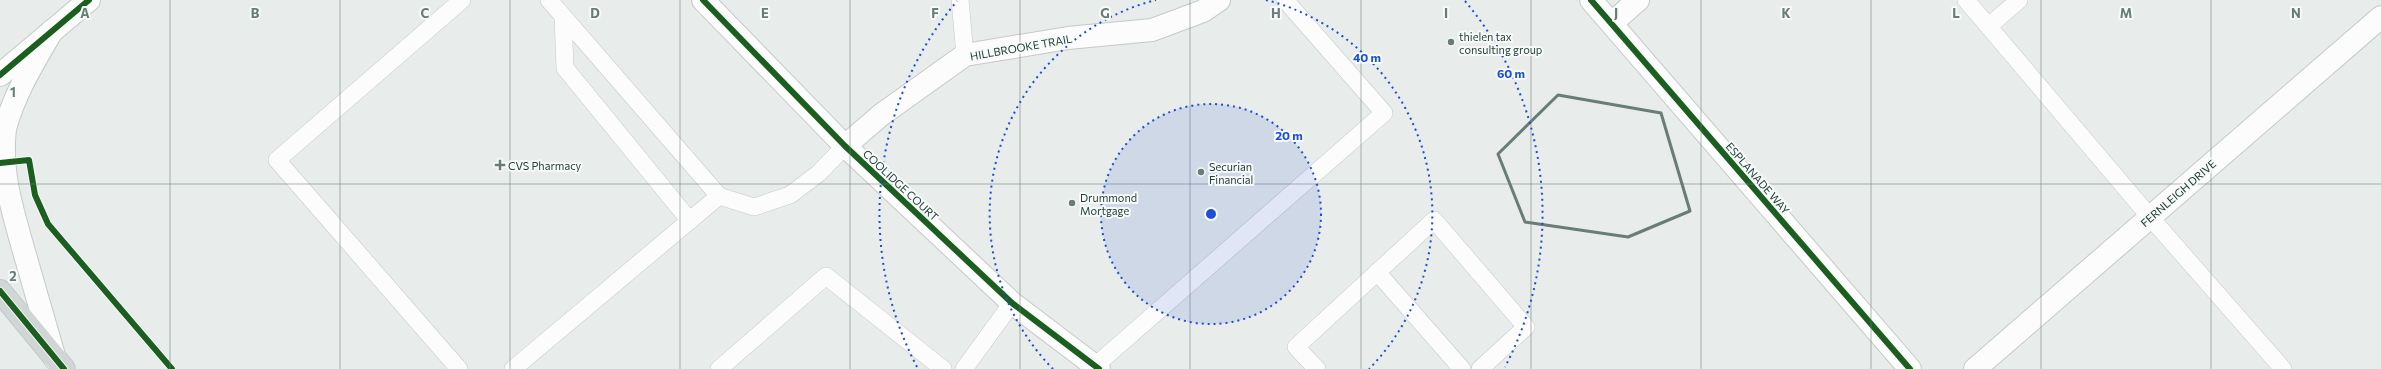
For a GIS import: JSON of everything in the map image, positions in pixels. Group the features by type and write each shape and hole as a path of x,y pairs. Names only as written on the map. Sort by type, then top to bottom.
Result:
{"main road":[{"path":"0,290 59,364"}],"street":[{"path":"0,75 89,0"},
{"name":"COOLIDGE COURT","path":"703,0 845,146 1012,303 1097,368"},
{"name":"HILLBROOKE TRAIL","path":"845,146 881,114 966,55 1068,38 1152,30 1202,11 1220,0"},
{"name":"ESPLANADE WAY","path":"1591,0 1910,369"},
{"path":"1612,23 1638,0"},
{"name":"FERNLEIGH DRIVE","path":"1975,369 2381,17"},
{"path":"52,31 21,85 4,130 0,163 5,193 17,225 59,364"}],"lane":[{"path":"459,369 277,160 462,0"},
{"path":"549,0 719,196 754,207 790,195 819,173 845,146"},
{"path":"960,0 966,55"},
{"path":"1097,368 1384,113 1286,0"},
{"path":"1966,0 2150,217 2283,369"},
{"path":"1989,26 2019,0"},
{"path":"563,17 565,68 690,221"},
{"path":"513,369 719,196"},
{"path":"1317,369 1296,346 1434,220 1526,327 1480,369"},
{"path":"1377,272 1462,369"},
{"path":"719,369 826,276 943,369"},
{"path":"964,369 1012,303"}],"highlighted area":[{"path":"1558,95 1661,113 1690,211 1628,237 1525,222 1498,154"}],"cycle path":[{"path":"0,75 89,0"},
{"path":"703,0 845,146 1012,303 1099,369"},
{"path":"1591,0 1910,369"},
{"path":"0,163 29,160 35,195 48,224 172,369"},
{"path":"0,291 64,369"}],"place":[{"name":"thielen tax consulting group","path":"1451,42"},
{"name":"CVS Pharmacy","path":"500,165"},
{"name":"Securian Financial","path":"1201,172"},
{"name":"Drummond Mortgage","path":"1072,203"}]}
